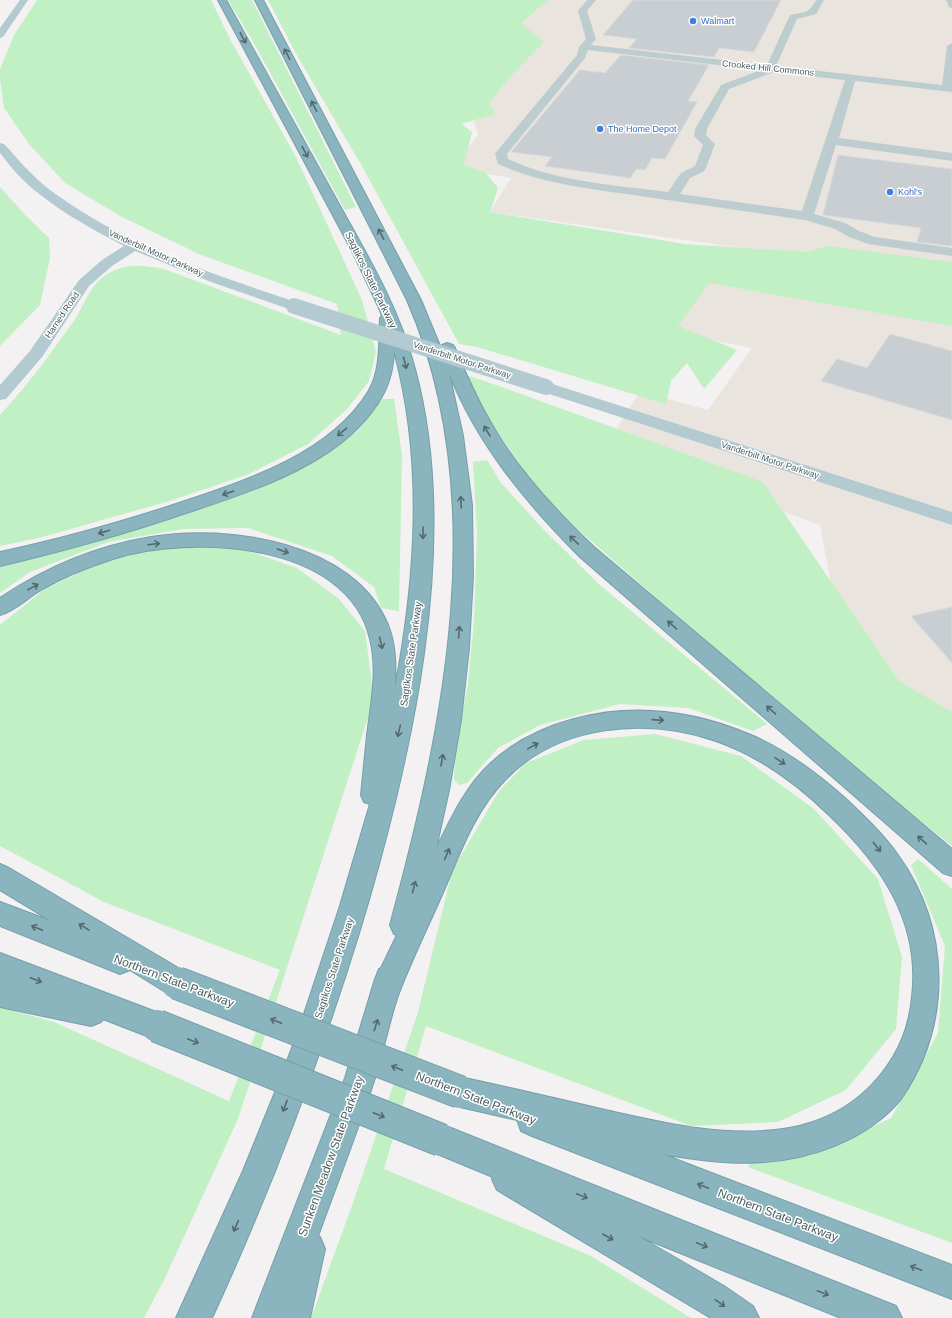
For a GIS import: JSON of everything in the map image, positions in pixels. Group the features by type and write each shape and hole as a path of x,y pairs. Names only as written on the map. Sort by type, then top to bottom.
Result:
{"highway":[{"path":"259,0 398,269 428,332 440,369 455,440 463,535 462,591 458,652 449,720 435,800 386,992"},
{"name":"Sagtikos State Parkway","path":"194,1318 222,1259 266,1153 308,1045 365,870 387,786 411,672 417,622 423,537 422,467 415,405 400,344 388,312 361,257 222,1"},
{"path":"398,269 431,308 457,374 471,404 497,449 536,501 587,552 952,865"},
{"path":"0,559 100,533 224,494 259,480 302,460 321,449 360,416 377,393 382,382 388,312"},
{"path":"0,608 27,590 72,566 115,551 143,545 170,542 224,540 274,548 298,556 340,577 368,606 377,625 385,659 385,692 380,725 365,870"},
{"path":"386,992 463,820 488,782 501,768 532,746 572,728 593,723 639,719 664,720 688,724 736,738 777,758 817,788 853,821 871,840 886,858 910,901 925,950 927,974 927,994 924,1015 918,1038 898,1079 884,1097 866,1112 845,1125 826,1133 791,1144 761,1148 727,1147 693,1144 460,1092"},
{"path":"0,876 177,983"},
{"name":"Northern State Parkway","path":"0,914 952,1282"},
{"path":"0,966 157,1026 884,1318"},
{"name":"Sunken Meadow State Parkway","path":"270,1318 360,1078 386,992"},
{"path":"0,993 157,1026"},
{"path":"441,1140 706,1294 741,1318"},
{"path":"292,1318 327,1168"}],"main road":[{"path":"0,35 24,0"},
{"name":"Vanderbilt Motor Parkway","path":"0,146 4,158 58,202 88,221 135,245 218,280 952,519"},
{"name":"Harned Road","path":"0,396 36,354 84,283 107,263 135,245"}],"lane":[{"path":"592,0 582,12 590,39 584,47 582,56 501,154 502,161 519,169 540,175 562,178 583,184 807,216 840,226 854,234 873,240 952,252"},
{"path":"672,196 685,176 700,168 709,144 700,136 701,129 725,87 766,73 770,68 793,18 811,14 816,10 820,0"},
{"path":"950,0 952,5"},
{"path":"950,89 952,46"},
{"name":"Crooked Hill Commons","path":"584,47 950,89"},
{"path":"807,216 832,141 851,77"},
{"path":"832,141 952,157"}],"shaded area":[{"path":"532,0 952,0 952,278 490,212 511,178 453,169 478,135 469,103 502,30"},
{"path":"673,273 952,321 952,720 849,682 820,525 605,448 640,391 708,410 752,348 654,329"}],"green space":[{"path":"37,0 211,0 231,41 296,157 362,300 376,352 369,381 347,409 308,444 249,474 173,500 39,538 0,546 0,415 20,393 48,357 74,321 89,293 99,281 113,271 119,268 132,266 145,266 164,269 341,335 337,304 199,254 122,217 65,183 29,144 4,108 0,69 14,35"},
{"path":"228,0 252,0 356,207 345,210 251,38"},
{"path":"268,0 548,0 521,23 544,42 507,80 489,104 495,114 461,124 472,132 464,165 485,172 498,188 490,212 685,244 806,252 828,246 952,262 952,326 709,283 678,326 737,350 704,389 687,363 671,381 666,404 477,347 459,344 363,168 299,59"},
{"path":"0,187 26,216 49,238 50,258 40,305 0,346"},
{"path":"466,375 763,482 899,681 952,712 952,846 822,742 544,500 478,403"},
{"path":"382,399 394,399 402,455 399,611 381,608 374,587 332,556 248,528 183,529 108,542 30,572 0,593 0,562 56,550 250,492 308,465 358,431"},
{"path":"487,460 501,483 545,531 600,585 767,724 753,731 688,708 620,704 540,725 498,748 467,783 459,785 454,780 455,754 468,684 474,621 477,534 473,462"},
{"path":"179,546 245,550 297,568 338,598 365,631 374,699 238,1119 165,1278 144,1318 0,1318 0,1007 54,1022 229,1101 280,970 104,902 0,846 0,625 45,589 106,560"},
{"path":"655,734 741,756 814,809 878,879 902,957 896,1029 846,1090 778,1122 691,1126 426,1026 384,1169 591,1256 691,1318 311,1318 354,1200 418,1012 452,871 499,791 526,763 584,740"},
{"path":"918,859 952,889 952,1243 748,1167 754,1157 810,1156 891,1118 938,1033 945,946 911,865"}],"building":[{"name":"Walmart","path":"633,0 781,0 754,52 719,48 714,57 629,48 637,39 603,35"},
{"name":"The Home Depot","path":"621,55 709,65 688,101 697,102 665,159 652,158 645,170 636,169 630,178 545,166 552,157 511,152 580,70 605,73"},
{"name":"Kohl's","path":"838,155 952,169 952,246 917,242 921,228 823,215"},
{"path":"890,334 952,351 952,420 821,381 837,359 867,368"},
{"path":"952,607 952,663 911,616"}],"place":[{"name":"Walmart","path":"693,21"},
{"name":"The Home Depot","path":"600,129"},
{"name":"Kohl's","path":"890,192"}]}
